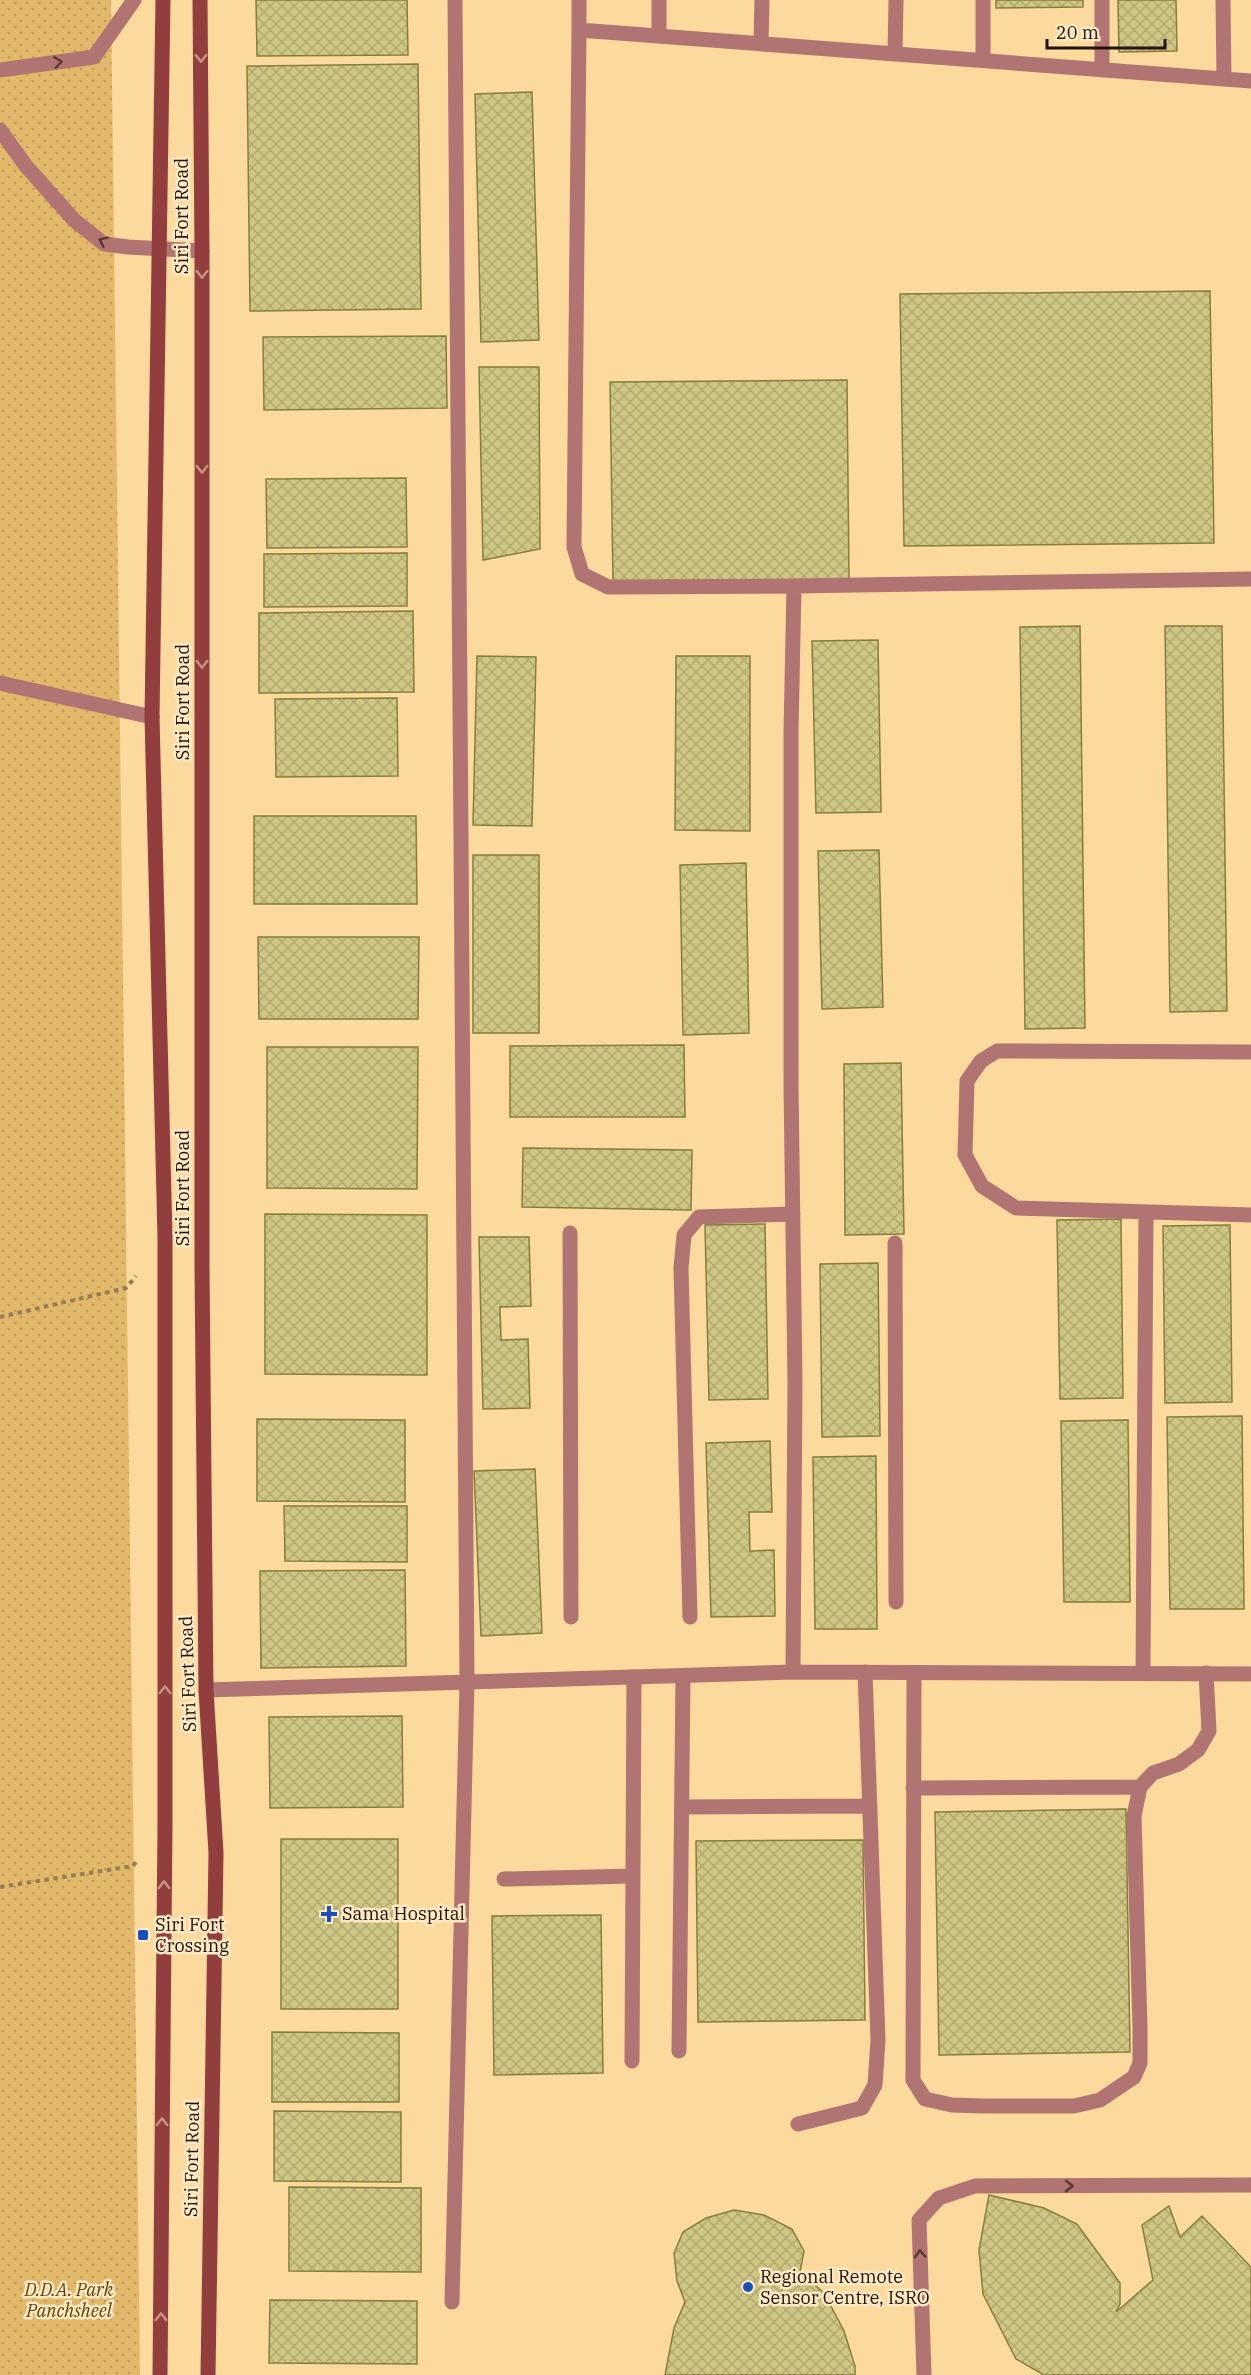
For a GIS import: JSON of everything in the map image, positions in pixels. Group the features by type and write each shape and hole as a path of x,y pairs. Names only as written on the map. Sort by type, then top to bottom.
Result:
{"street":[{"path":"0,70 94,57 134,0"},
{"name":"Siri Fort Road","path":"160,2375 165,1823 165,1237 152,717 163,0"},
{"name":"Siri Fort Road","path":"200,0 202,1266 206,1690 216,1853 208,2375"},
{"path":"452,2302 467,1683 455,0"},
{"path":"579,0 574,547 582,574 608,587 1251,579"},
{"path":"659,0 659,36"},
{"path":"762,0 762,44"},
{"path":"895,54 896,0"},
{"path":"983,0 983,60"},
{"path":"1102,0 1102,70"},
{"path":"1223,0 1224,79"},
{"path":"579,30 1251,81"},
{"path":"0,130 26,166 74,220 104,244 160,250 202,251"},
{"path":"793,1672 795,1382 792,1214 791,744 794,586"},
{"path":"0,683 152,717"},
{"path":"1251,1052 997,1051 981,1061 968,1081 965,1155 982,1186 1016,1208 1251,1215"},
{"path":"1143,1673 1146,1212"},
{"path":"690,1617 681,1268 684,1235 699,1217 792,1214"},
{"path":"570,1233 571,1617"},
{"path":"895,1243 896,1602"},
{"path":"206,1690 793,1672 1251,1674"},
{"path":"798,2124 862,2108 874,2085 878,2040 866,1672"},
{"path":"914,1672 913,2080 925,2099 952,2105 982,2106 1074,2106 1100,2100 1134,2077 1140,2063 1134,1816 1140,1787 1153,1773 1179,1764 1198,1750 1209,1731 1206,1674"},
{"path":"679,2051 683,1676"},
{"path":"632,2061 634,1677"},
{"path":"913,1788 1140,1787"},
{"path":"682,1807 870,1806"},
{"path":"504,1879 633,1876"},
{"path":"924,2375 919,2220 939,2198 975,2186 1251,2185"}],"path":[{"path":"0,1317 126,1288"},
{"path":"0,1887 133,1866"}],"green space":[{"name":"D.D.A. Park Panchsheel","path":"0,0 111,0 140,2375 0,2375"}],"building":[{"path":"256,0 407,0 408,55 257,56"},
{"path":"996,0 1083,0 1083,7 996,8"},
{"path":"1118,0 1176,0 1177,51 1119,52"},
{"path":"418,64 421,309 250,311 247,66"},
{"path":"532,92 539,340 481,342 475,94"},
{"path":"1210,291 1214,543 904,546 900,294"},
{"path":"446,336 447,408 264,410 263,337"},
{"path":"479,367 539,367 540,549 483,560"},
{"path":"847,380 849,580 613,582 610,382"},
{"path":"406,478 407,547 267,548 266,479"},
{"path":"407,553 407,606 264,607 264,554"},
{"path":"413,611 414,692 259,693 259,613"},
{"path":"1080,626 1085,1028 1025,1029 1020,627"},
{"path":"1165,626 1222,626 1227,1011 1170,1012"},
{"path":"878,640 881,812 816,813 812,641"},
{"path":"477,656 536,657 532,826 473,825"},
{"path":"676,656 750,656 750,831 675,830"},
{"path":"397,698 398,776 276,777 275,699"},
{"path":"254,816 416,816 417,904 254,904"},
{"path":"879,850 883,1007 822,1009 818,851"},
{"path":"473,855 539,855 539,1033 473,1033"},
{"path":"746,863 749,1033 683,1035 680,865"},
{"path":"258,937 419,937 418,1019 259,1019"},
{"path":"684,1045 685,1117 510,1117 510,1046"},
{"path":"267,1047 418,1047 417,1189 267,1188"},
{"path":"901,1063 904,1234 845,1235 844,1064"},
{"path":"523,1148 692,1150 691,1210 522,1207"},
{"path":"265,1214 427,1215 427,1375 265,1374"},
{"path":"1121,1219 1123,1398 1060,1399 1057,1220"},
{"path":"765,1224 768,1399 709,1400 705,1225"},
{"path":"1230,1225 1232,1402 1165,1403 1163,1226"},
{"path":"479,1237 529,1237 531,1306 500,1307 501,1340 528,1339 530,1408 483,1409"},
{"path":"878,1263 880,1436 822,1437 820,1264"},
{"path":"1242,1416 1244,1609 1170,1609 1167,1417"},
{"path":"257,1419 405,1420 405,1502 257,1501"},
{"path":"1128,1420 1130,1602 1064,1602 1061,1421"},
{"path":"770,1441 772,1512 749,1512 750,1551 774,1550 775,1616 711,1617 706,1443"},
{"path":"876,1456 877,1629 815,1629 813,1457"},
{"path":"535,1469 542,1633 481,1636 474,1471"},
{"path":"284,1506 407,1506 407,1562 285,1561"},
{"path":"405,1570 406,1666 261,1668 260,1571"},
{"path":"402,1716 403,1807 270,1808 269,1717"},
{"path":"1126,1809 1130,2052 939,2055 935,1812"},
{"path":"281,1839 398,1839 398,2009 281,2009"},
{"path":"863,1840 865,2020 698,2022 696,1841"},
{"path":"601,1915 603,2073 494,2075 492,1916"},
{"path":"272,2032 399,2033 399,2102 272,2102"},
{"path":"274,2111 401,2112 401,2182 274,2181"},
{"path":"289,2187 421,2188 421,2272 289,2271"},
{"path":"989,2195 1044,2208 1077,2224 1120,2283 1120,2304 1116,2312 1153,2280 1142,2225 1169,2206 1180,2237 1202,2216 1251,2267 1251,2375 1044,2375 1016,2359 983,2294 979,2250"},
{"name":"Regional Remote Sensor Centre, ISRO","path":"734,2210 764,2215 792,2229 804,2251 800,2272 824,2293 844,2331 855,2366 855,2375 665,2375 674,2328 685,2302 677,2281 674,2253 683,2232 706,2218"},
{"path":"270,2300 417,2301 417,2364 269,2363"}],"place":[{"name":"Sama Hospital","path":"329,1914"},
{"name":"Siri Fort Crossing","path":"143,1935"},
{"name":"Regional Remote Sensor Centre, ISRO","path":"748,2287"}]}
